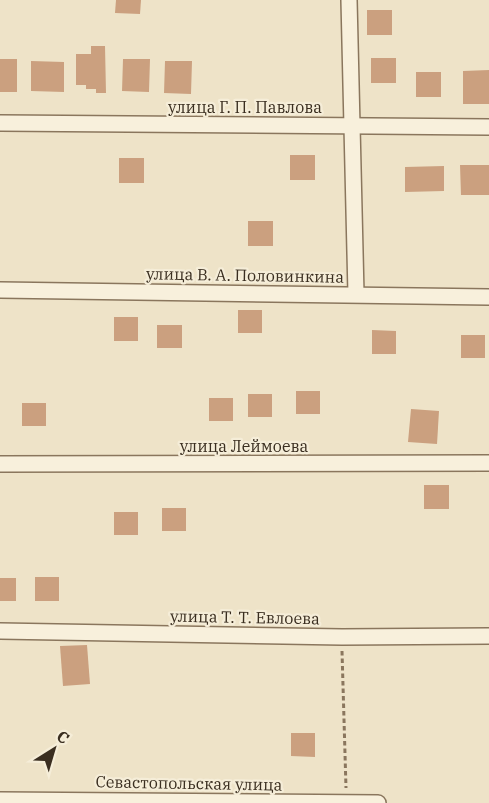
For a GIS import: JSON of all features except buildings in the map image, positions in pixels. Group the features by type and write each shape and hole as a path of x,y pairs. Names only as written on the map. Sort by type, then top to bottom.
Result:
{"street":[{"path":"349,0 356,294"},
{"name":"улица Г. П. Павлова","path":"0,123 489,127"},
{"name":"улица В. А. Половинкина","path":"0,290 489,297"},
{"name":"улица Леймоева","path":"0,464 489,463"},
{"name":"улица Т. Т. Евлоева","path":"0,630 342,637 489,636"},
{"name":"Севастопольская улица","path":"0,800 378,803"}],"path":[{"path":"342,637 346,803"}]}
